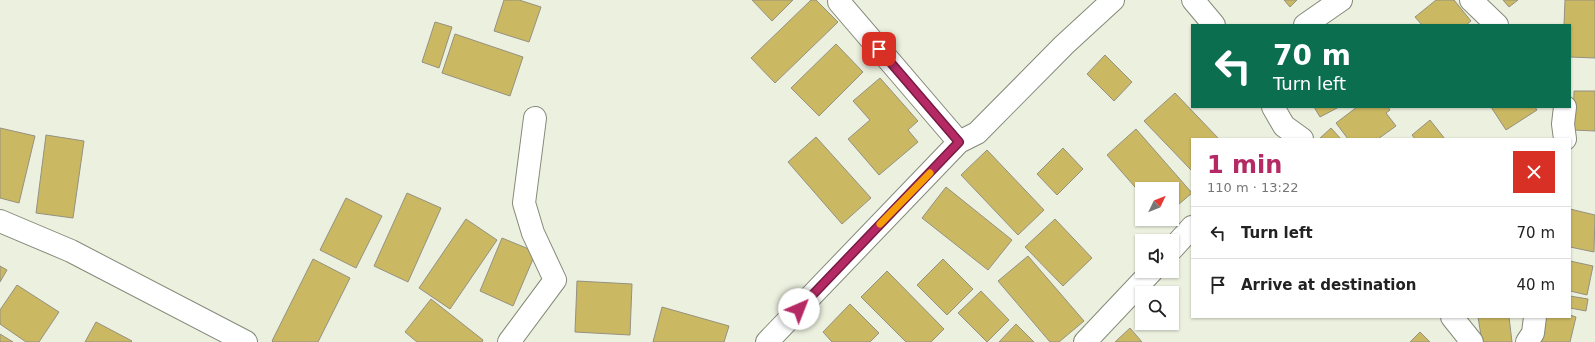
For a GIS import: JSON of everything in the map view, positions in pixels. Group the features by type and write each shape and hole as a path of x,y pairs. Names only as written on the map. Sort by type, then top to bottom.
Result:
{"street":[{"path":"767,342 959,142 978,133 1064,45 1113,0"},
{"path":"1193,0 1213,24"},
{"path":"1306,24 1341,0"},
{"path":"1471,0 1496,24"},
{"path":"839,2 959,142"},
{"path":"1272,108 1278,132 1299,138"},
{"path":"1565,108 1563,124 1565,138"},
{"path":"508,342 555,280 533,233 524,203 535,118"},
{"path":"0,221 77,255 246,342"},
{"path":"1179,241 1191,228"},
{"path":"1085,342 1145,278"},
{"path":"1453,318 1472,342"},
{"path":"1527,342 1533,333 1535,318"}],"building":[{"path":"504,0 519,0 541,7 529,42 494,31"},
{"path":"752,0 793,0 772,21"},
{"path":"811,0 816,0 838,22 775,83 751,58"},
{"path":"1284,0 1297,0 1290,7"},
{"path":"1436,0 1454,0 1471,21 1467,24 1421,24 1415,17"},
{"path":"1503,0 1518,0 1509,7"},
{"path":"1565,0 1595,0 1595,58 1571,57 1571,24 1564,24"},
{"path":"435,22 452,27 439,68 422,62"},
{"path":"455,34 523,57 510,96 442,73"},
{"path":"836,44 863,72 819,116 791,88"},
{"path":"1105,55 1132,82 1114,101 1087,74"},
{"path":"880,78 918,121 908,130 918,142 879,175 848,139 870,120 853,101"},
{"path":"1574,91 1595,91 1595,131 1573,130"},
{"path":"1175,93 1218,138 1191,138 1191,170 1144,121"},
{"path":"1315,108 1337,108 1320,117"},
{"path":"1356,108 1389,108 1390,110 1386,113 1396,126 1379,138 1347,138 1336,123"},
{"path":"1492,108 1536,108 1537,110 1506,130"},
{"path":"1430,120 1444,138 1414,138 1412,135"},
{"path":"0,128 35,136 19,203 0,198"},
{"path":"1331,128 1340,138 1320,138"},
{"path":"1136,129 1191,192 1191,194 1179,204 1179,182 1135,182 1135,187 1107,155"},
{"path":"46,135 84,141 73,218 36,213"},
{"path":"816,137 871,198 842,224 788,162"},
{"path":"1063,148 1083,169 1057,195 1037,174"},
{"path":"987,150 1044,210 1018,235 961,175"},
{"path":"946,187 1012,240 988,270 922,218"},
{"path":"407,193 441,208 408,282 374,266"},
{"path":"346,198 382,216 356,268 320,250"},
{"path":"1571,209 1595,215 1594,252 1571,247"},
{"path":"466,219 497,240 450,309 419,288"},
{"path":"1055,219 1092,258 1063,286 1025,247"},
{"path":"502,238 536,252 513,306 480,291"},
{"path":"1028,256 1084,321 1059,342 1050,342 998,281"},
{"path":"313,259 350,278 318,342 273,342 272,341"},
{"path":"943,259 973,289 947,315 917,285"},
{"path":"1571,261 1593,266 1587,295 1571,291"},
{"path":"0,266 7,270 0,282"},
{"path":"887,271 944,329 931,342 906,342 861,297"},
{"path":"577,281 632,284 630,335 575,332"},
{"path":"17,285 59,312 39,342 26,342 0,324 0,310"},
{"path":"981,291 1009,320 987,342 958,313"},
{"path":"1571,296 1588,299 1586,311 1571,308"},
{"path":"431,299 483,340 482,342 417,342 405,332"},
{"path":"850,304 879,333 870,342 832,342 823,332"},
{"path":"662,307 729,326 724,342 653,342"},
{"path":"1571,315 1576,317 1570,342 1537,342 1544,318 1571,318"},
{"path":"1478,318 1509,318 1512,342 1482,342"},
{"path":"96,322 132,341 85,342"},
{"path":"1016,324 1034,342 999,342"},
{"path":"1130,328 1142,342 1115,342"},
{"path":"1420,332 1430,342 1410,342"},
{"path":"0,334 13,342 0,342"}],"slow traffic":[{"path":"880,224 930,173"}],"route":[{"path":"799,309 959,142 879,49"}]}
